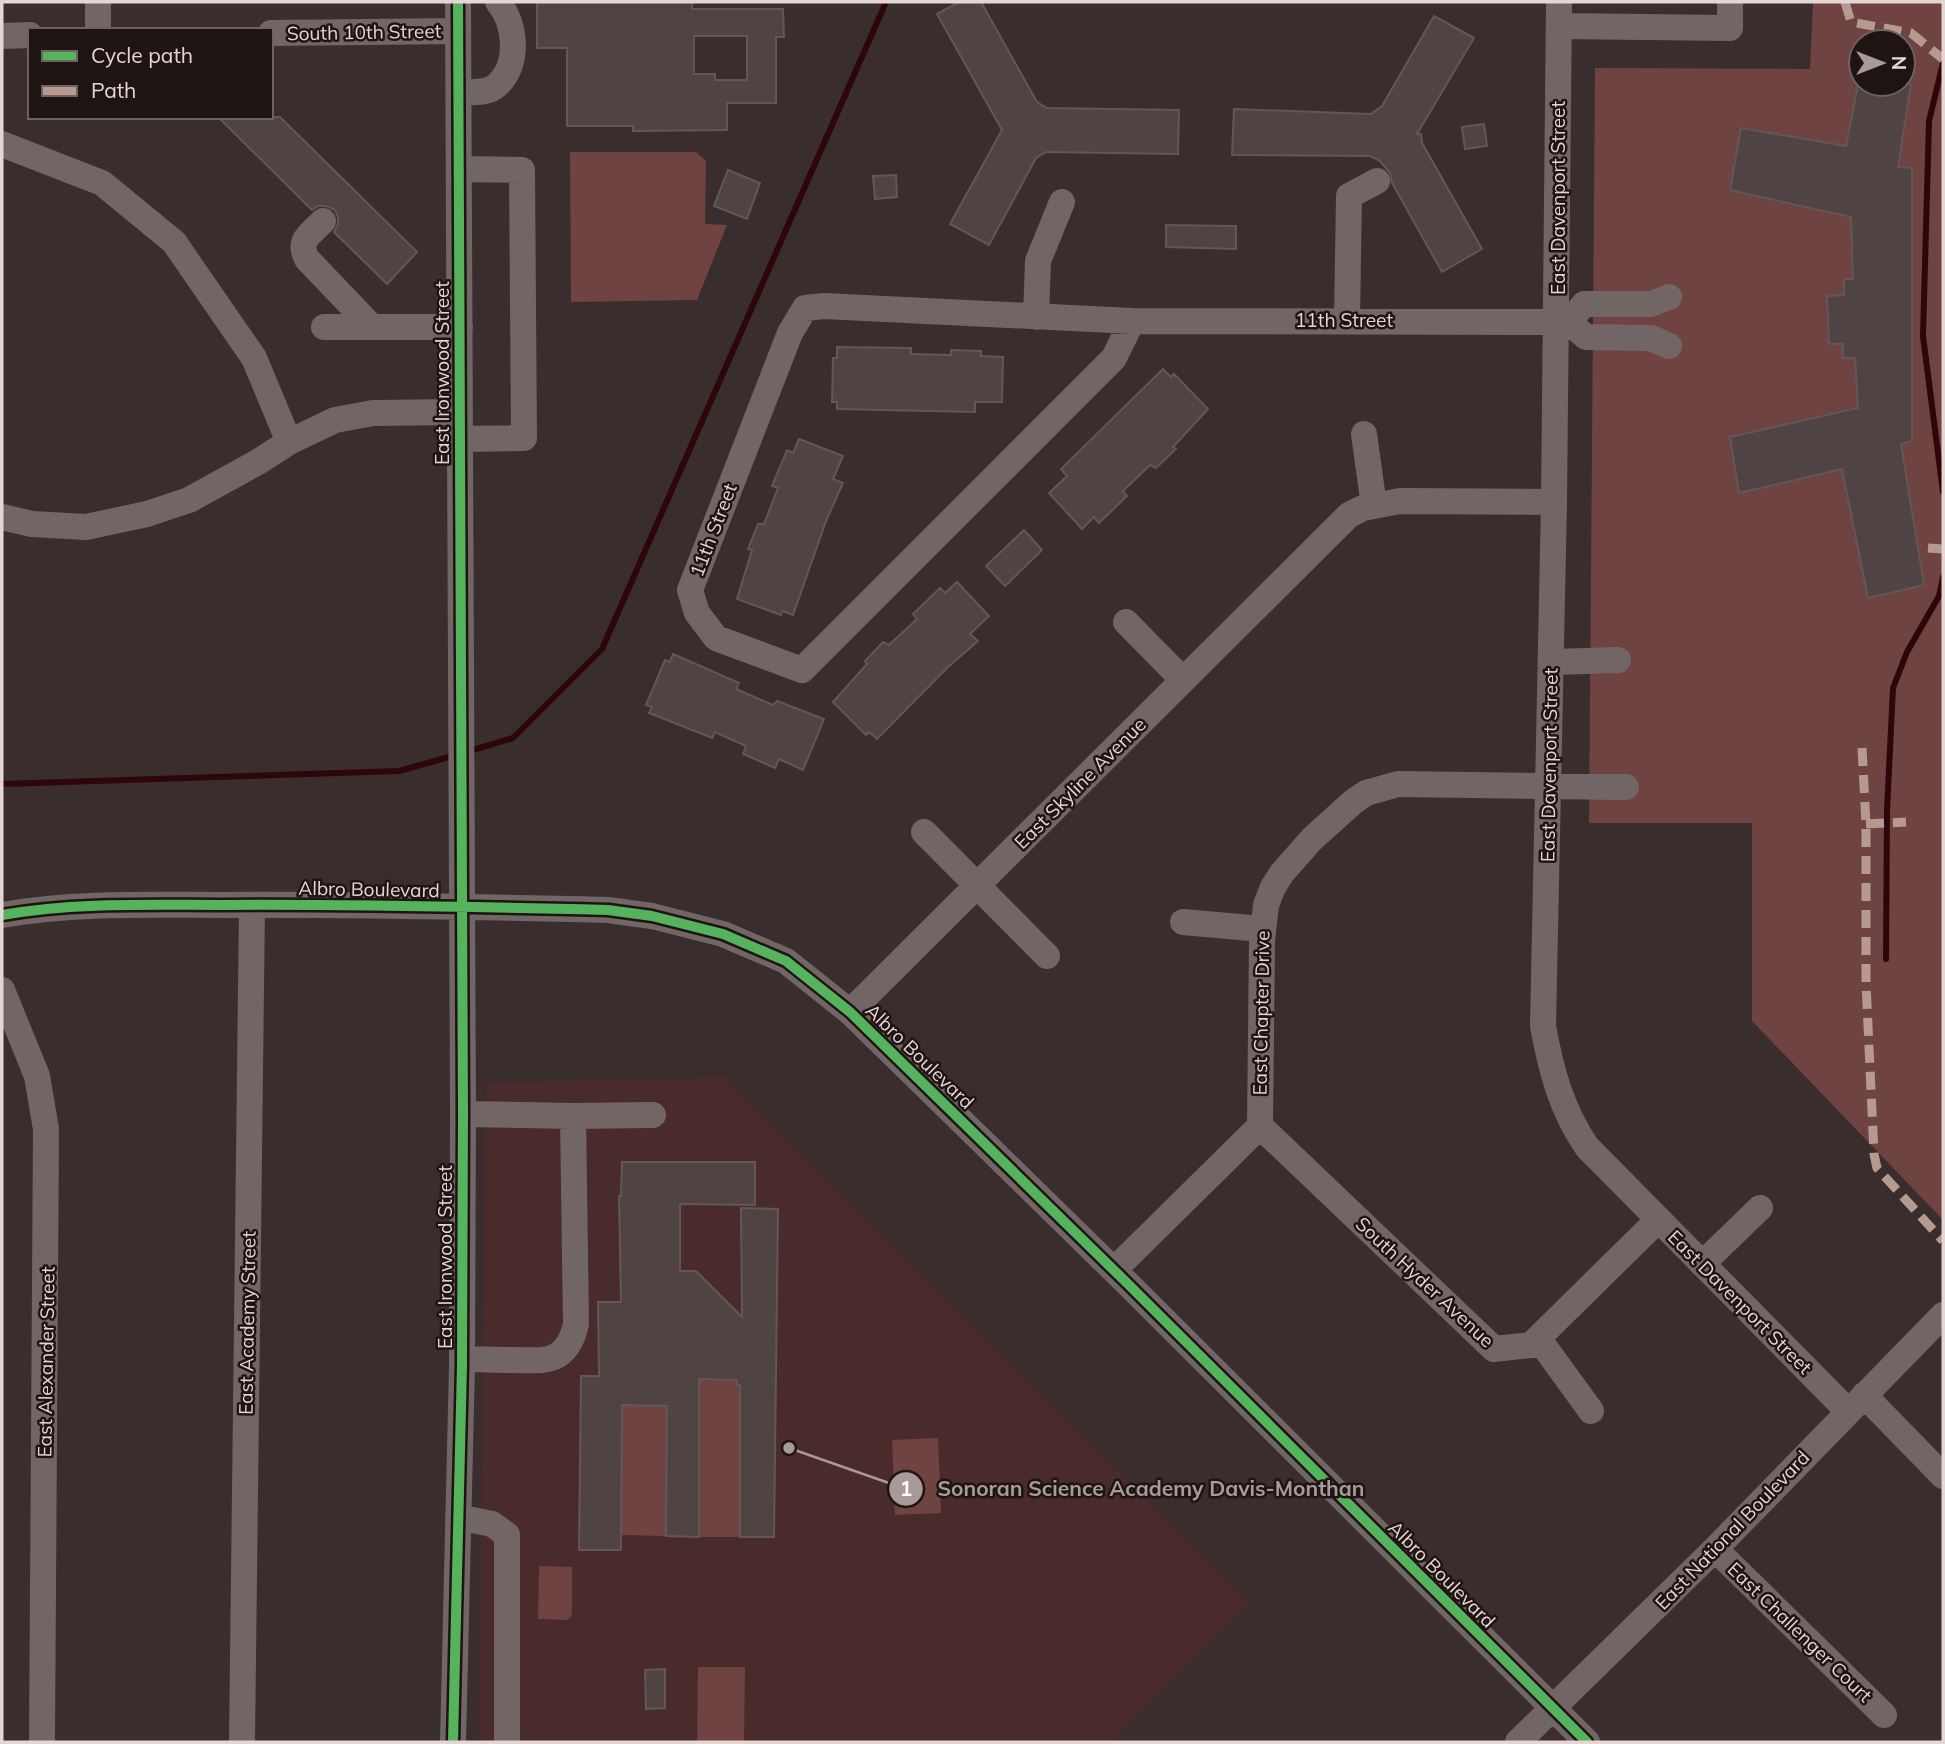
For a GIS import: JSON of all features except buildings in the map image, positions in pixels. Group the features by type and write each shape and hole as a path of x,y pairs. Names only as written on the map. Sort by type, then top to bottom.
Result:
{"street":[{"path":"98,28 99,2"},
{"name":"East Ironwood Street","path":"453,1742 462,1359 463,1114 458,2"},
{"path":"459,92 484,91 496,87 505,75 511,59 512,27 506,10 498,2"},
{"path":"1559,14 1730,28 1730,2"},
{"name":"East Davenport Street","path":"1559,14 1563,322 1554,502 1543,1026 1550,1068 1567,1113 1587,1147 1702,1264 1856,1403 1943,1476"},
{"name":"South 10th Street","path":"273,33 458,31"},
{"path":"2,36 28,35"},
{"path":"2,144 102,183 174,242 254,358 289,442"},
{"path":"459,169 522,170 524,397 524,438 460,439"},
{"path":"1347,320 1349,196 1377,181"},
{"path":"1036,317 1038,261 1062,202"},
{"path":"323,220 302,243 302,250 307,259 372,327"},
{"path":"1669,297 1651,304 1584,304 1563,322 1586,337 1651,338 1669,346"},
{"name":"11th Street","path":"1132,321 1114,358 802,670 716,638 697,613 690,590 790,333 805,308 824,306 1132,321 1563,322"},
{"path":"324,327 460,327"},
{"path":"2,517 32,524 86,527 147,514 189,500 289,442 335,421 373,414 460,412"},
{"path":"1364,435 1374,506"},
{"name":"East Skyline Avenue","path":"850,1012 1349,515 1363,508 1400,501 1554,502"},
{"path":"1126,622 1183,680"},
{"path":"1552,662 1618,660"},
{"name":"East Chapter Drive","path":"1260,1126 1262,929 1266,905 1282,873 1312,839 1366,793 1405,784 1626,787"},
{"path":"924,832 1046,956"},
{"name":"Albro Boulevard","path":"2,915 60,907 252,905 608,910 652,916 723,934 786,961 850,1012 1114,1270 1587,1742"},
{"name":"East Academy Street","path":"242,1742 252,905"},
{"path":"1182,922 1262,929"},
{"name":"East Alexander Street","path":"2,990 37,1076 46,1129 42,1742"},
{"path":"463,1114 653,1115"},
{"path":"462,1359 548,1361 564,1351 572,1340 576,1324 573,1116"},
{"path":"1114,1270 1260,1126"},
{"name":"South Hyder Avenue","path":"1260,1126 1494,1349 1531,1345 1658,1220"},
{"path":"1702,1264 1760,1208"},
{"name":"East National Boulevard","path":"1518,1742 1715,1549 1943,1315"},
{"path":"1538,1338 1591,1410"},
{"path":"458,1517 492,1524 507,1535 507,1742"},
{"name":"East Challenger Court","path":"1715,1549 1884,1715"}],"shaded area":[{"path":"1813,2 1943,2 1943,1220 1752,1021 1752,823 1589,823 1595,68 1810,69"},
{"path":"570,152 696,152 706,161 705,224 727,225 697,300 571,302"},
{"path":"725,1077 1251,1604 1111,1742 479,1742 486,1083"},
{"path":"696,1380 737,1380 740,1385 740,1537 699,1537"},
{"path":"622,1405 667,1406 666,1536 621,1535"},
{"path":"938,1438 941,1513 895,1515 892,1440"},
{"path":"539,1566 572,1567 572,1614 568,1620 538,1619"},
{"path":"698,1667 745,1667 744,1742 697,1742"}],"waterway":[{"path":"466,752 513,738 602,649 886,2"},
{"path":"1943,63 1929,121 1923,336 1943,492"},
{"path":"1886,959 1887,810 1893,688 1907,652 1939,596 1943,577"},
{"path":"2,784 399,771 456,755"}],"marked path":[{"path":"1845,2 1851,22 1911,33 1943,59"},
{"path":"1928,548 1943,549"},
{"path":"1862,748 1866,824 1866,983 1874,1154 1877,1168 1943,1241"},
{"path":"1866,824 1906,822"}],"cycle path":[{"path":"453,1742 462,1365 463,1114 458,2"},
{"path":"2,915 57,908 141,905 368,905 608,910 652,916 723,934 786,961 850,1012 1127,1283 1587,1742"}],"place":[{"name":"Sonoran Science Academy Davis-Monthan","path":"789,1448"}]}
